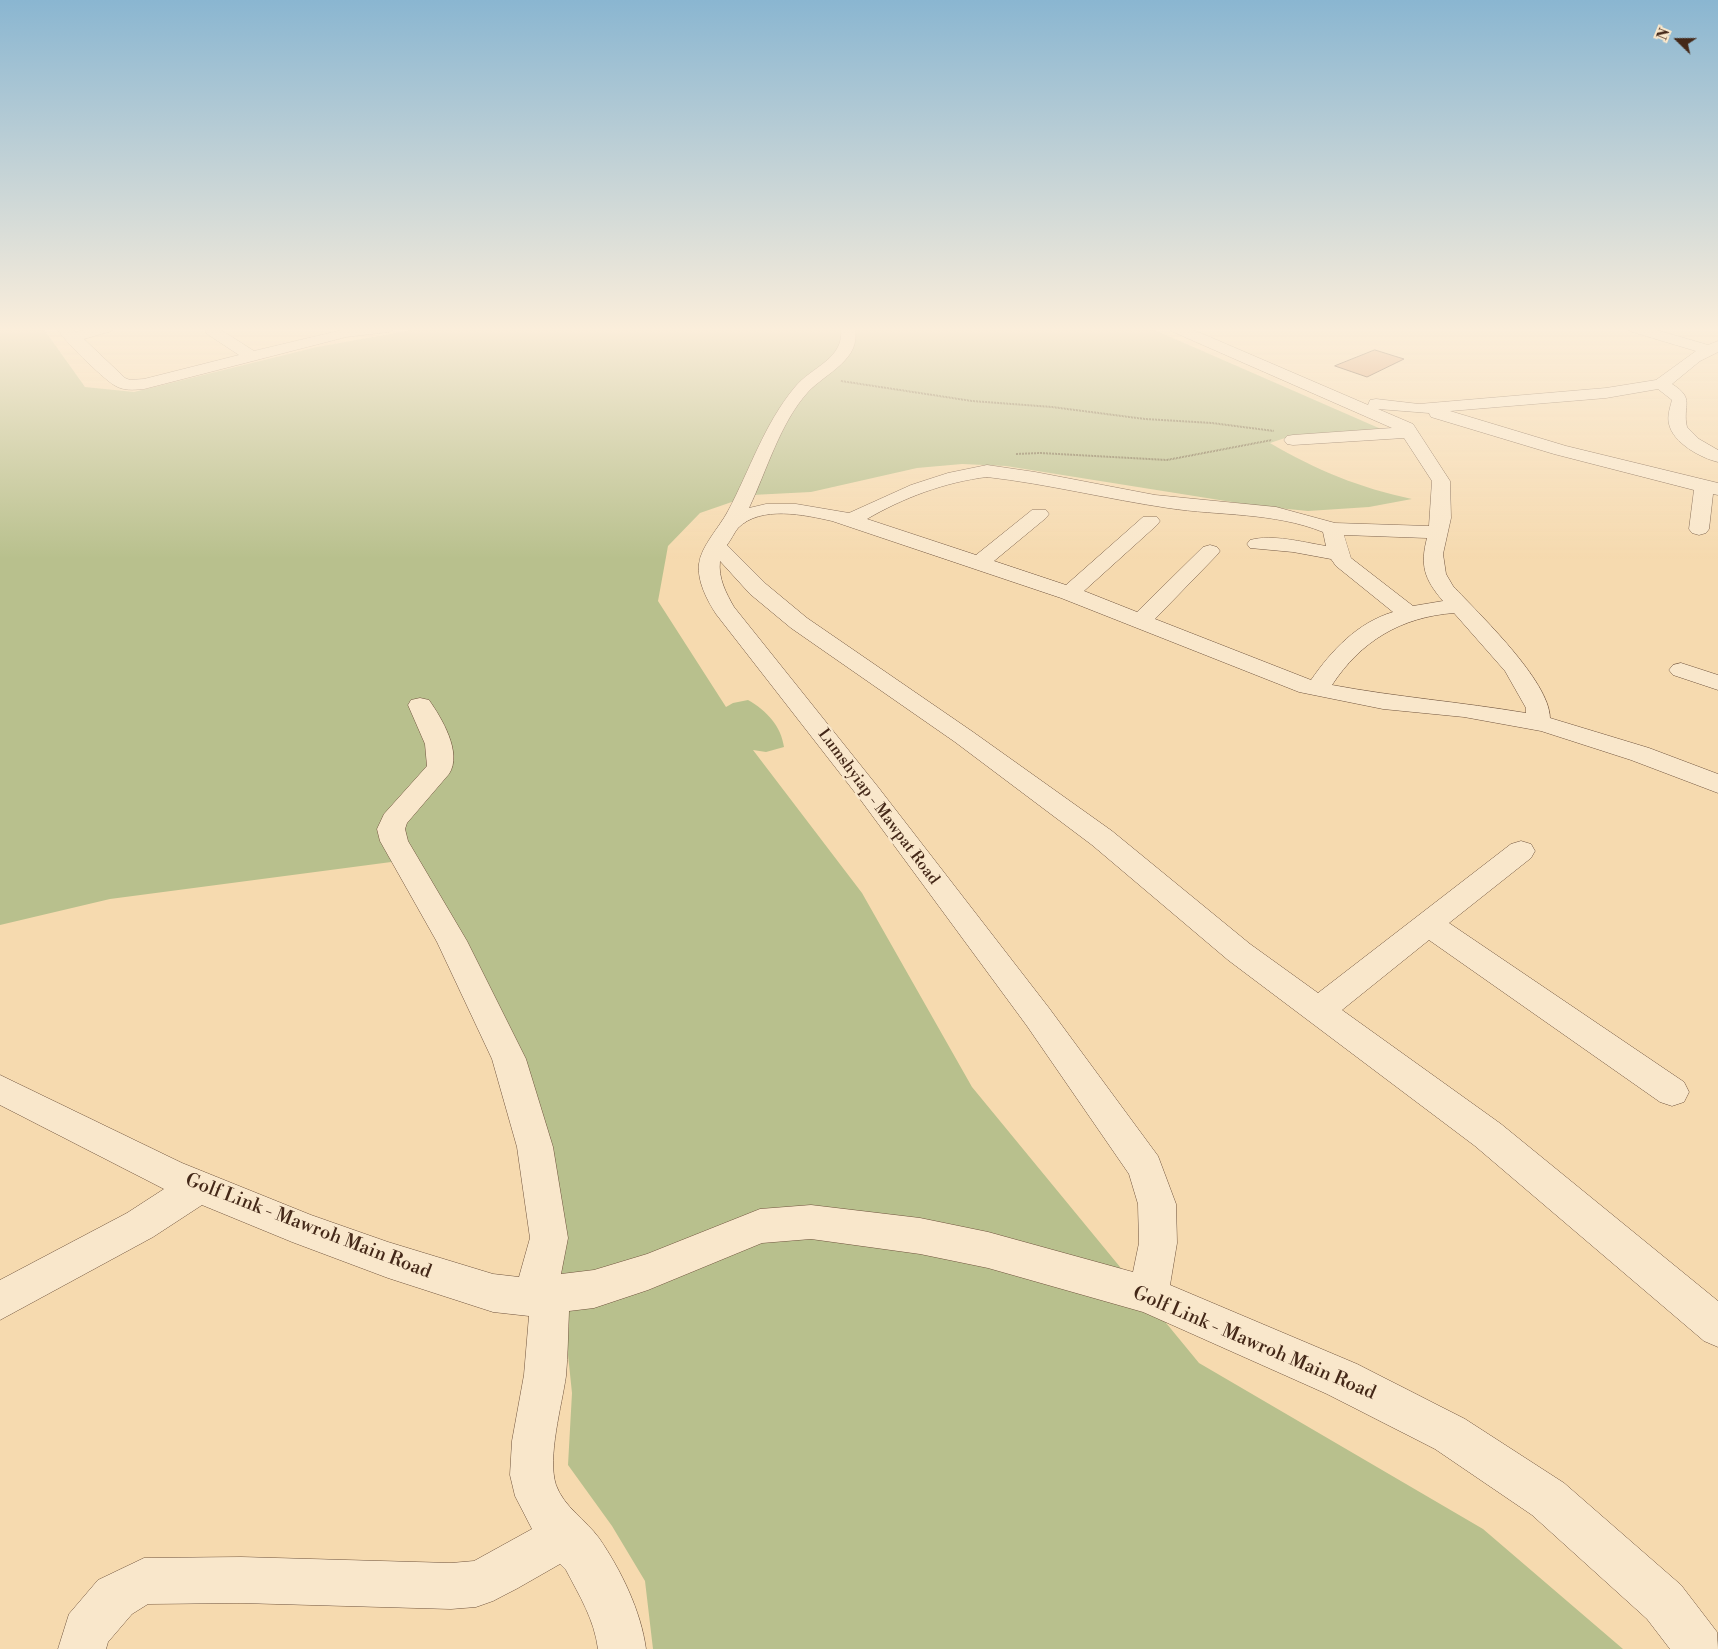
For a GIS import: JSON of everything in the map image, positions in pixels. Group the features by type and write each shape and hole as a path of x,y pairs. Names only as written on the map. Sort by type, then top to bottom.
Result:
{"street":[{"name":"Lumshyiap - Mawpat Road","path":"791,405 709,566 716,594 724,609 869,793 1038,1017 1145,1167 1157,1204 1158,1243 1148,1295"},
{"path":"1355,405 1403,427 1442,481 1441,518 1433,554 1435,574 1444,589 1515,668 1538,708 1538,722"},
{"path":"1380,405 1422,409 1471,405"},
{"path":"1679,405 1676,422 1680,431 1690,440 1718,457"},
{"path":"1293,440 1403,427 1422,409"},
{"path":"1422,409 1551,448 1711,487 1699,529"},
{"path":"852,520 871,508 925,488 974,472 987,471 1179,504 1290,516 1318,523 1332,529 1437,532"},
{"path":"1718,784 1606,742 1538,722 1464,710 1383,702 1317,689 1285,680 1069,593 852,520 818,512 775,510 738,517 724,535 758,589 799,623 964,737 1102,838 1239,952 1488,1135 1718,1327"},
{"path":"980,562 1039,514"},
{"path":"1069,593 1150,521"},
{"path":"1332,529 1338,554 1353,571 1407,612"},
{"path":"1257,544 1293,546 1338,554"},
{"path":"1140,622 1210,552"},
{"path":"1317,689 1327,672 1346,649 1390,620 1407,612 1439,606 1460,606"},
{"path":"1681,670 1718,683"},
{"path":"420,705 440,748 442,759 440,768 394,820 391,829 394,841 452,941 512,1068 535,1147 548,1238 540,1296 545,1375 534,1441 532,1475 537,1496 565,1535 582,1554 607,1600 619,1627 622,1649"},
{"path":"1319,1010 1521,851"},
{"path":"1428,924 1672,1092"},
{"name":"Golf Link - Mawroh Main Road","path":"0,1089 103,1142 199,1186 305,1230 388,1260 493,1293 540,1296 594,1289 648,1272 760,1226 810,1222 901,1233 988,1250 1148,1295 1229,1332 1342,1379 1450,1434 1548,1498 1664,1602 1700,1649"},
{"path":"0,1302 140,1225 199,1186"},
{"path":"82,1649 86,1631 115,1597 144,1581 241,1580 451,1586 476,1584 502,1572 565,1535"}],"path":[{"path":"1025,405 1145,419 1212,423 1314,438"},
{"path":"1012,454 1040,453 1167,460 1225,450 1264,439 1293,440"}],"green space":[{"path":"0,405 1326,405 1381,429 1285,438 1270,443 1304,462 1356,484 1412,499 1369,507 1308,511 1257,506 1006,466 962,464 917,468 811,492 752,495 700,513 668,546 658,601 726,707 733,703 748,700 767,714 780,732 784,747 766,752 753,750 862,893 972,1087 1199,1363 1483,1529 1623,1649 653,1649 645,1581 612,1526 568,1465 572,1393 550,1183 414,859 110,899 0,925"}]}
